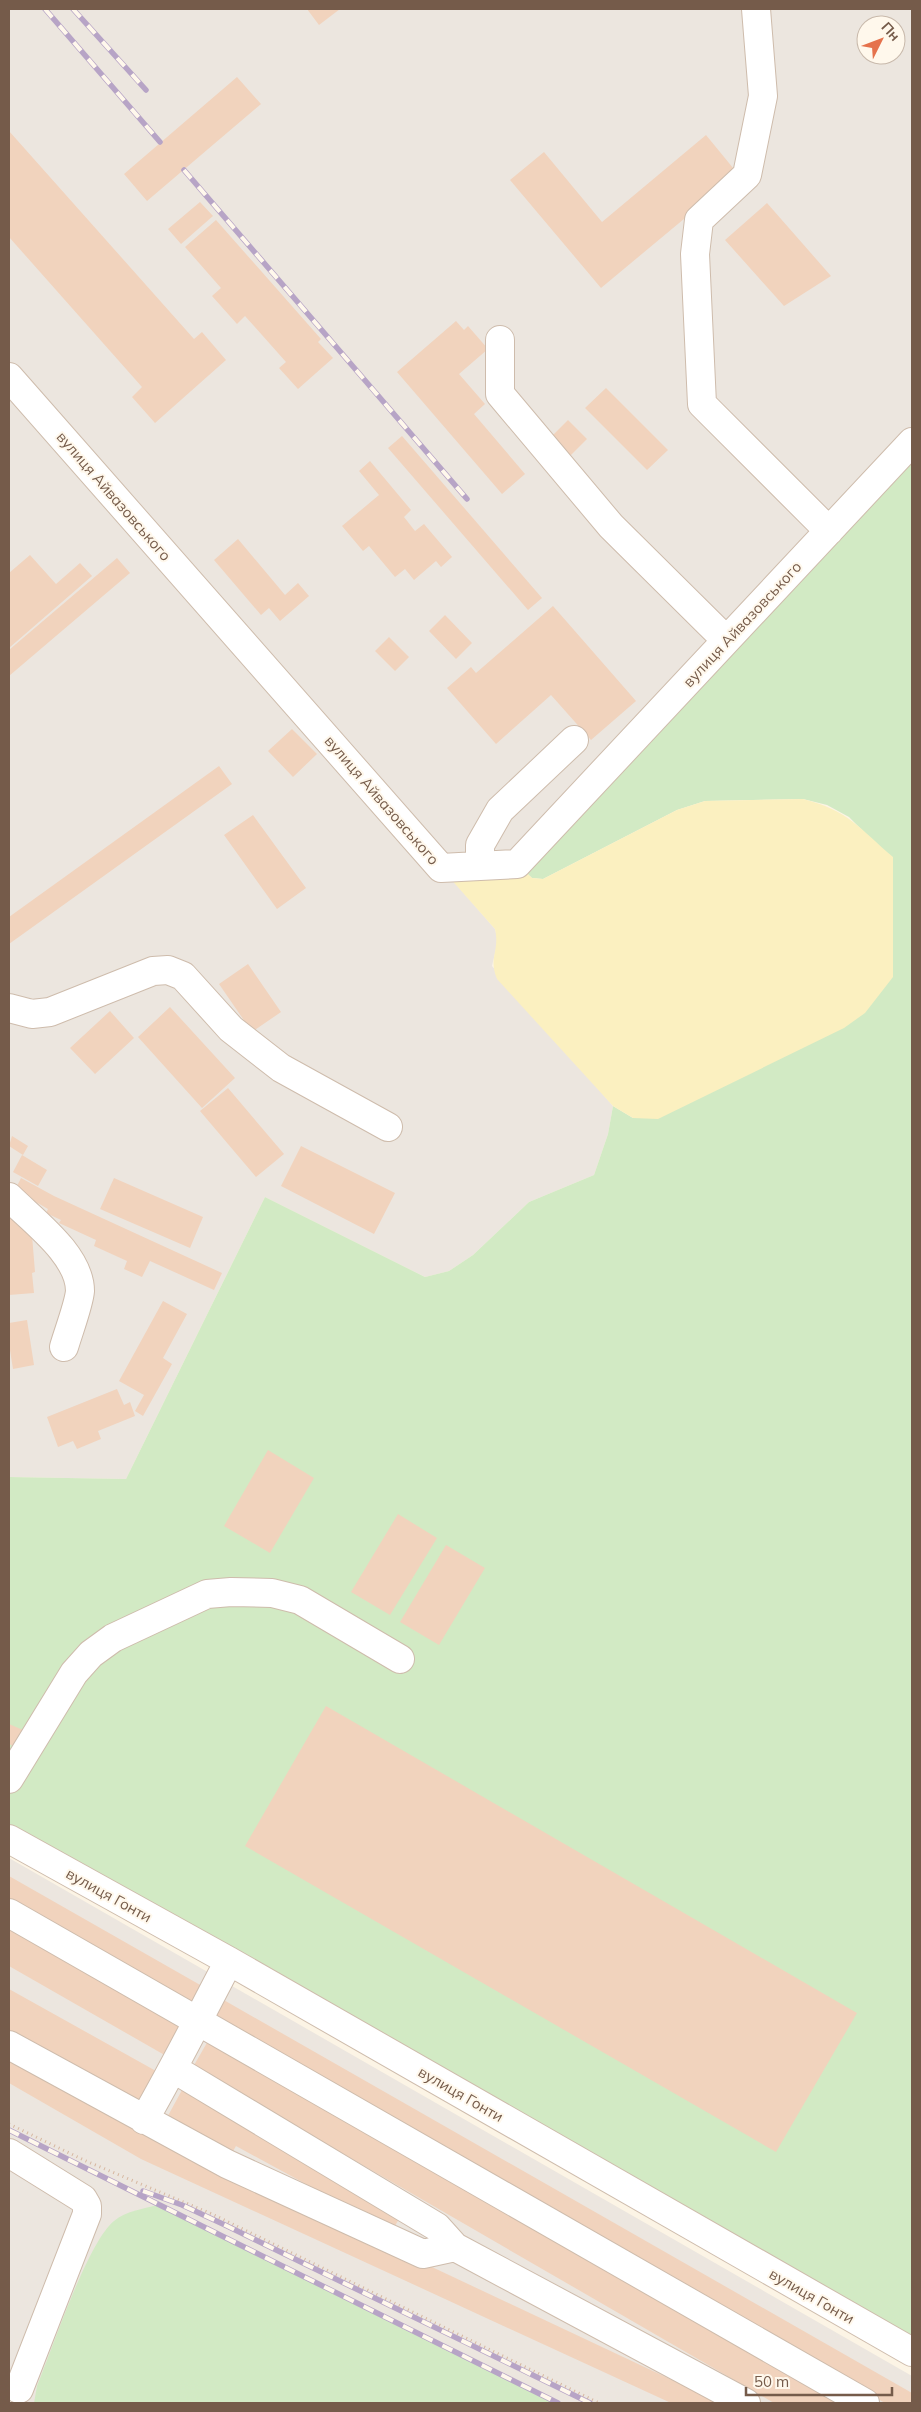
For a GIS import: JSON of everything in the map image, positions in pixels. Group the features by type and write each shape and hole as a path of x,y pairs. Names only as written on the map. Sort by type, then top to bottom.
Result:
{"street":[{"path":"756,9 763,96 747,175 700,220 695,254 702,404 829,531"},
{"path":"500,340 500,394 612,526 726,640"},
{"name":"вулиця Айвазовського","path":"9,377 441,868 517,864 912,442"},
{"path":"480,866 480,845 500,810 574,740"},
{"path":"9,1008 32,1014 50,1012 152,971 168,970 183,976 231,1029 281,1068 388,1127"},
{"path":"9,1197 64,1251 75,1269 80,1292 64,1347"},
{"path":"9,1779 74,1673 91,1654 113,1638 207,1594 231,1592 272,1593 300,1600 400,1659"},
{"name":"вулиця Гонти","path":"9,1839 229,1961 912,2352"},
{"path":"9,1913 865,2403"},
{"path":"144,2120 174,2069 196,2020 229,1961"},
{"path":"9,2046 227,2164 423,2254 455,2247"},
{"path":"174,2069 437,2227 455,2247 746,2403"},
{"path":"9,2153 83,2199 87,2206 87,2214 19,2389"}],"path":[{"path":"9,2124 86,2161 212,2214 599,2403"}],"shaded area":[{"path":"9,9 912,9 912,442 517,864 442,868 495,929 498,941 492,966 613,1106 608,1134 594,1175 529,1202 473,1255 449,1271 425,1277 265,1197 126,1479 9,1477"},
{"path":"9,1858 912,2376 912,2403 9,2403"}],"green space":[{"path":"912,442 912,2352 9,1839 9,1477 126,1479 265,1197 425,1277 449,1271 473,1255 529,1202 594,1175 608,1134 613,1106 633,1118 864,832 849,817 827,805 803,799 705,801 677,810 543,879 532,878 517,864"},
{"path":"157,2205 558,2403 34,2403 37,2386 71,2298 93,2251 104,2233 114,2221 124,2215"}],"sand":[{"path":"803,799 818,803 852,821 893,857 893,977 865,1013 844,1028 658,1119 633,1118 613,1106 497,979 494,965 495,929 441,868 517,864 532,878 543,879 677,810 705,801"}],"building":[{"path":"307,9 340,9 319,25"},
{"path":"237,77 261,104 147,201 124,174"},
{"path":"9,131 194,339 202,332 226,360 155,423 132,397 142,387 9,237"},
{"path":"706,135 738,174 601,288 510,180 544,152 602,222"},
{"path":"200,202 213,216 181,244 168,229"},
{"path":"767,203 831,276 784,306 725,240"},
{"path":"216,220 321,339 318,342 333,358 298,389 279,368 286,362 245,316 237,324 212,296 221,288 185,247"},
{"path":"456,321 464,330 468,326 488,349 459,374 485,404 474,414 525,474 502,494 397,372"},
{"path":"606,388 668,450 647,470 585,408"},
{"path":"568,420 587,439 568,458 548,440"},
{"path":"402,436 542,598 528,610 388,448"},
{"path":"370,461 411,510 404,517 415,531 424,524 452,557 441,567 436,561 414,580 405,569 395,577 369,546 363,551 342,526 379,495 359,471"},
{"path":"238,539 285,595 298,583 309,596 280,621 269,608 261,615 214,560"},
{"path":"30,555 56,584 80,563 92,576 9,648 9,573"},
{"path":"117,558 130,573 9,676 9,650"},
{"path":"553,606 636,701 591,740 551,695 496,744 447,688 471,667 476,673"},
{"path":"445,615 472,643 456,659 429,631"},
{"path":"389,637 409,657 395,671 375,651"},
{"path":"292,729 317,754 293,777 268,751"},
{"path":"219,766 232,784 9,944 9,917"},
{"path":"253,815 306,888 277,909 224,835"},
{"path":"248,964 281,1012 252,1032 219,984"},
{"path":"170,1007 235,1078 202,1108 138,1037"},
{"path":"110,1011 134,1038 95,1074 70,1048"},
{"path":"228,1088 284,1154 256,1177 200,1111"},
{"path":"12,1136 28,1146 23,1155 9,1146"},
{"path":"301,1146 395,1193 374,1234 281,1186"},
{"path":"22,1155 47,1170 38,1186 13,1172"},
{"path":"21,1178 54,1196 222,1273 214,1290 150,1261 142,1277 124,1269 127,1261 94,1246 96,1240 59,1223 61,1220 46,1213 48,1209 15,1190"},
{"path":"114,1178 203,1217 190,1248 100,1209"},
{"path":"9,1216 31,1223 35,1272 32,1273 34,1293 9,1295"},
{"path":"163,1301 187,1314 163,1358 172,1364 143,1416 135,1411 144,1395 119,1381"},
{"path":"27,1320 34,1365 13,1369 9,1344 9,1323"},
{"path":"117,1389 124,1405 130,1402 135,1416 98,1431 101,1439 77,1449 73,1441 58,1447 47,1417"},
{"path":"268,1450 314,1478 270,1553 224,1526"},
{"path":"398,1514 437,1538 390,1615 351,1592"},
{"path":"446,1545 485,1568 439,1645 400,1622"},
{"path":"326,1706 857,2013 776,2152 245,1846"},
{"path":"9,1724 23,1730 15,1747 9,1744"},
{"path":"9,1876 209,1990 196,2009 9,1903"},
{"path":"9,1922 187,2023 168,2057 9,1966"},
{"path":"9,1989 156,2071 135,2109 9,2038"},
{"path":"222,1999 912,2393 912,2403 885,2403 211,2019"},
{"path":"212,2034 849,2403 774,2403 193,2067"},
{"path":"9,2055 162,2140 721,2403 671,2403 141,2159 9,2083"},
{"path":"182,2090 403,2212 392,2231 236,2146 229,2158 164,2123"}],"railway":[{"path":"45,9 160,142"},
{"path":"73,9 146,90"},
{"path":"184,170 467,499"},
{"path":"9,2130 558,2403"},
{"path":"143,2191 182,2205 225,2225 590,2403"}]}
